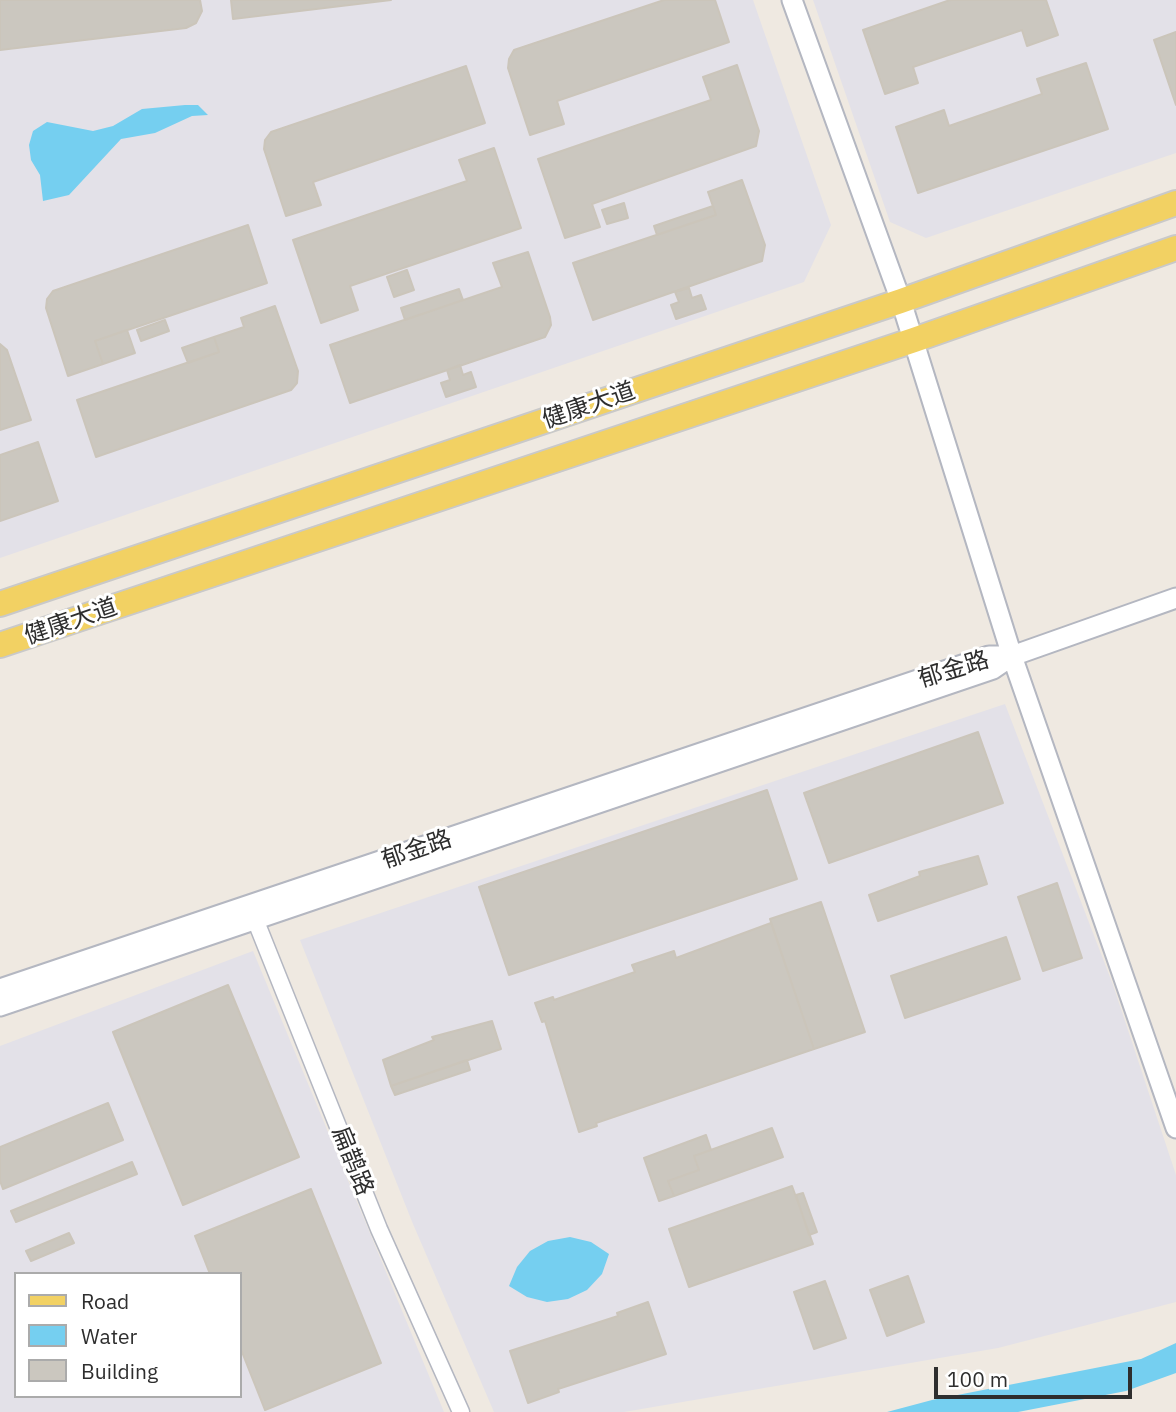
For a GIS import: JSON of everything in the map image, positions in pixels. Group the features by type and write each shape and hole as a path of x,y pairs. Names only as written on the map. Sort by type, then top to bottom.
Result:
{"main road":[{"name":"健康大道","path":"0,604 901,301 1176,203"},
{"name":"健康大道","path":"0,645 914,340 1176,248"}],"street":[{"path":"792,0 901,301 1012,656 1176,1128"},
{"name":"郁金路","path":"0,1006 253,913 989,656 1012,656 1176,597"},
{"name":"郁金路","path":"0,989 253,913"},
{"name":"扁鹊路","path":"253,913 379,1229 461,1412"}],"shaded area":[{"path":"0,0 753,0 831,225 804,282 0,558"},
{"path":"813,0 1176,0 1176,153 926,238 890,222"},
{"path":"1005,704 1113,985 1176,1175 1176,1302 998,1348 624,1412 494,1412 413,1224 300,940"},
{"path":"253,951 444,1412 0,1412 0,1046"}],"water":[{"path":"198,105 208,115 192,116 155,133 121,139 69,195 43,201 40,175 31,160 29,145 33,131 47,122 93,131 113,126 142,109"},
{"path":"570,1237 591,1242 609,1254 602,1274 587,1290 568,1299 547,1302 527,1297 509,1286 517,1267 530,1251 548,1241"},
{"path":"1176,1343 1176,1373 1126,1391 1018,1412 887,1412 932,1400 1141,1359"}],"building":[{"path":"0,0 200,0 202,11 196,23 186,28 0,50"},
{"path":"231,0 391,0 233,19"},
{"path":"664,0 715,0 729,42 557,101 564,124 530,135 508,68 514,50"},
{"path":"950,0 1046,0 1058,35 1027,46 1022,30 913,67 918,83 885,94 863,30"},
{"path":"1176,32 1176,105 1154,40"},
{"path":"1086,63 1108,129 918,193 896,127 944,110 949,126 1042,94 1037,79"},
{"path":"737,65 759,131 756,146 592,204 600,227 565,238 538,159 711,100 703,77"},
{"path":"466,66 485,123 313,182 321,205 286,216 264,149 265,140 271,132"},
{"path":"494,148 521,228 350,286 358,310 321,323 293,240 467,181 459,160"},
{"path":"742,180 765,245 762,261 593,320 573,263 716,215 708,192"},
{"path":"624,203 628,218 607,224 602,210"},
{"path":"713,206 716,215 657,235 654,226"},
{"path":"248,225 267,283 95,341 103,364 68,376 46,308 47,299 53,291"},
{"path":"528,252 550,317 551,325 545,337 350,403 330,345 502,287 493,263"},
{"path":"407,270 414,290 394,297 387,277"},
{"path":"689,288 692,298 701,295 706,309 676,319 671,305 679,302 675,292"},
{"path":"459,289 463,300 405,320 401,308"},
{"path":"275,306 298,371 297,383 291,390 96,457 77,400 219,352 214,337 244,327 241,318"},
{"path":"165,320 169,331 141,341 137,330"},
{"path":"127,330 135,353 103,364 95,341"},
{"path":"214,337 219,352 188,363 182,348"},
{"path":"0,344 7,350 31,420 0,430"},
{"path":"460,365 463,375 471,372 476,387 446,397 441,383 450,380 447,370"},
{"path":"38,442 58,501 0,521 0,455"},
{"path":"978,732 1003,803 829,863 804,793"},
{"path":"767,790 797,879 509,975 479,887"},
{"path":"978,856 987,884 878,921 869,895 920,876 919,872"},
{"path":"1057,883 1082,958 1043,971 1018,897"},
{"path":"821,902 865,1032 814,1049 770,919"},
{"path":"771,923 814,1049 596,1123 597,1126 579,1132 545,1021 542,1022 535,1003 553,997 554,1000 635,972 632,965 674,951 676,958"},
{"path":"1006,937 1020,979 905,1018 891,976"},
{"path":"228,985 299,1157 183,1205 113,1032"},
{"path":"492,1021 501,1049 391,1086 383,1060 434,1040 432,1037"},
{"path":"467,1060 470,1070 395,1095 391,1086"},
{"path":"108,1103 123,1140 3,1189 0,1181 0,1147"},
{"path":"772,1128 783,1157 674,1196 668,1181 699,1170 694,1156"},
{"path":"706,1135 711,1150 694,1156 699,1170 668,1181 674,1196 659,1201 644,1158"},
{"path":"132,1162 137,1174 16,1222 11,1211"},
{"path":"792,1186 813,1244 689,1287 669,1229"},
{"path":"311,1189 381,1363 265,1410 242,1352 242,1272 209,1272 195,1236"},
{"path":"803,1193 817,1232 809,1235 796,1195"},
{"path":"69,1233 74,1243 31,1261 26,1251"},
{"path":"908,1276 924,1322 887,1336 870,1290"},
{"path":"825,1281 846,1338 814,1349 794,1292"},
{"path":"648,1302 666,1354 558,1389 559,1392 528,1403 510,1351 618,1316 617,1313"}]}
